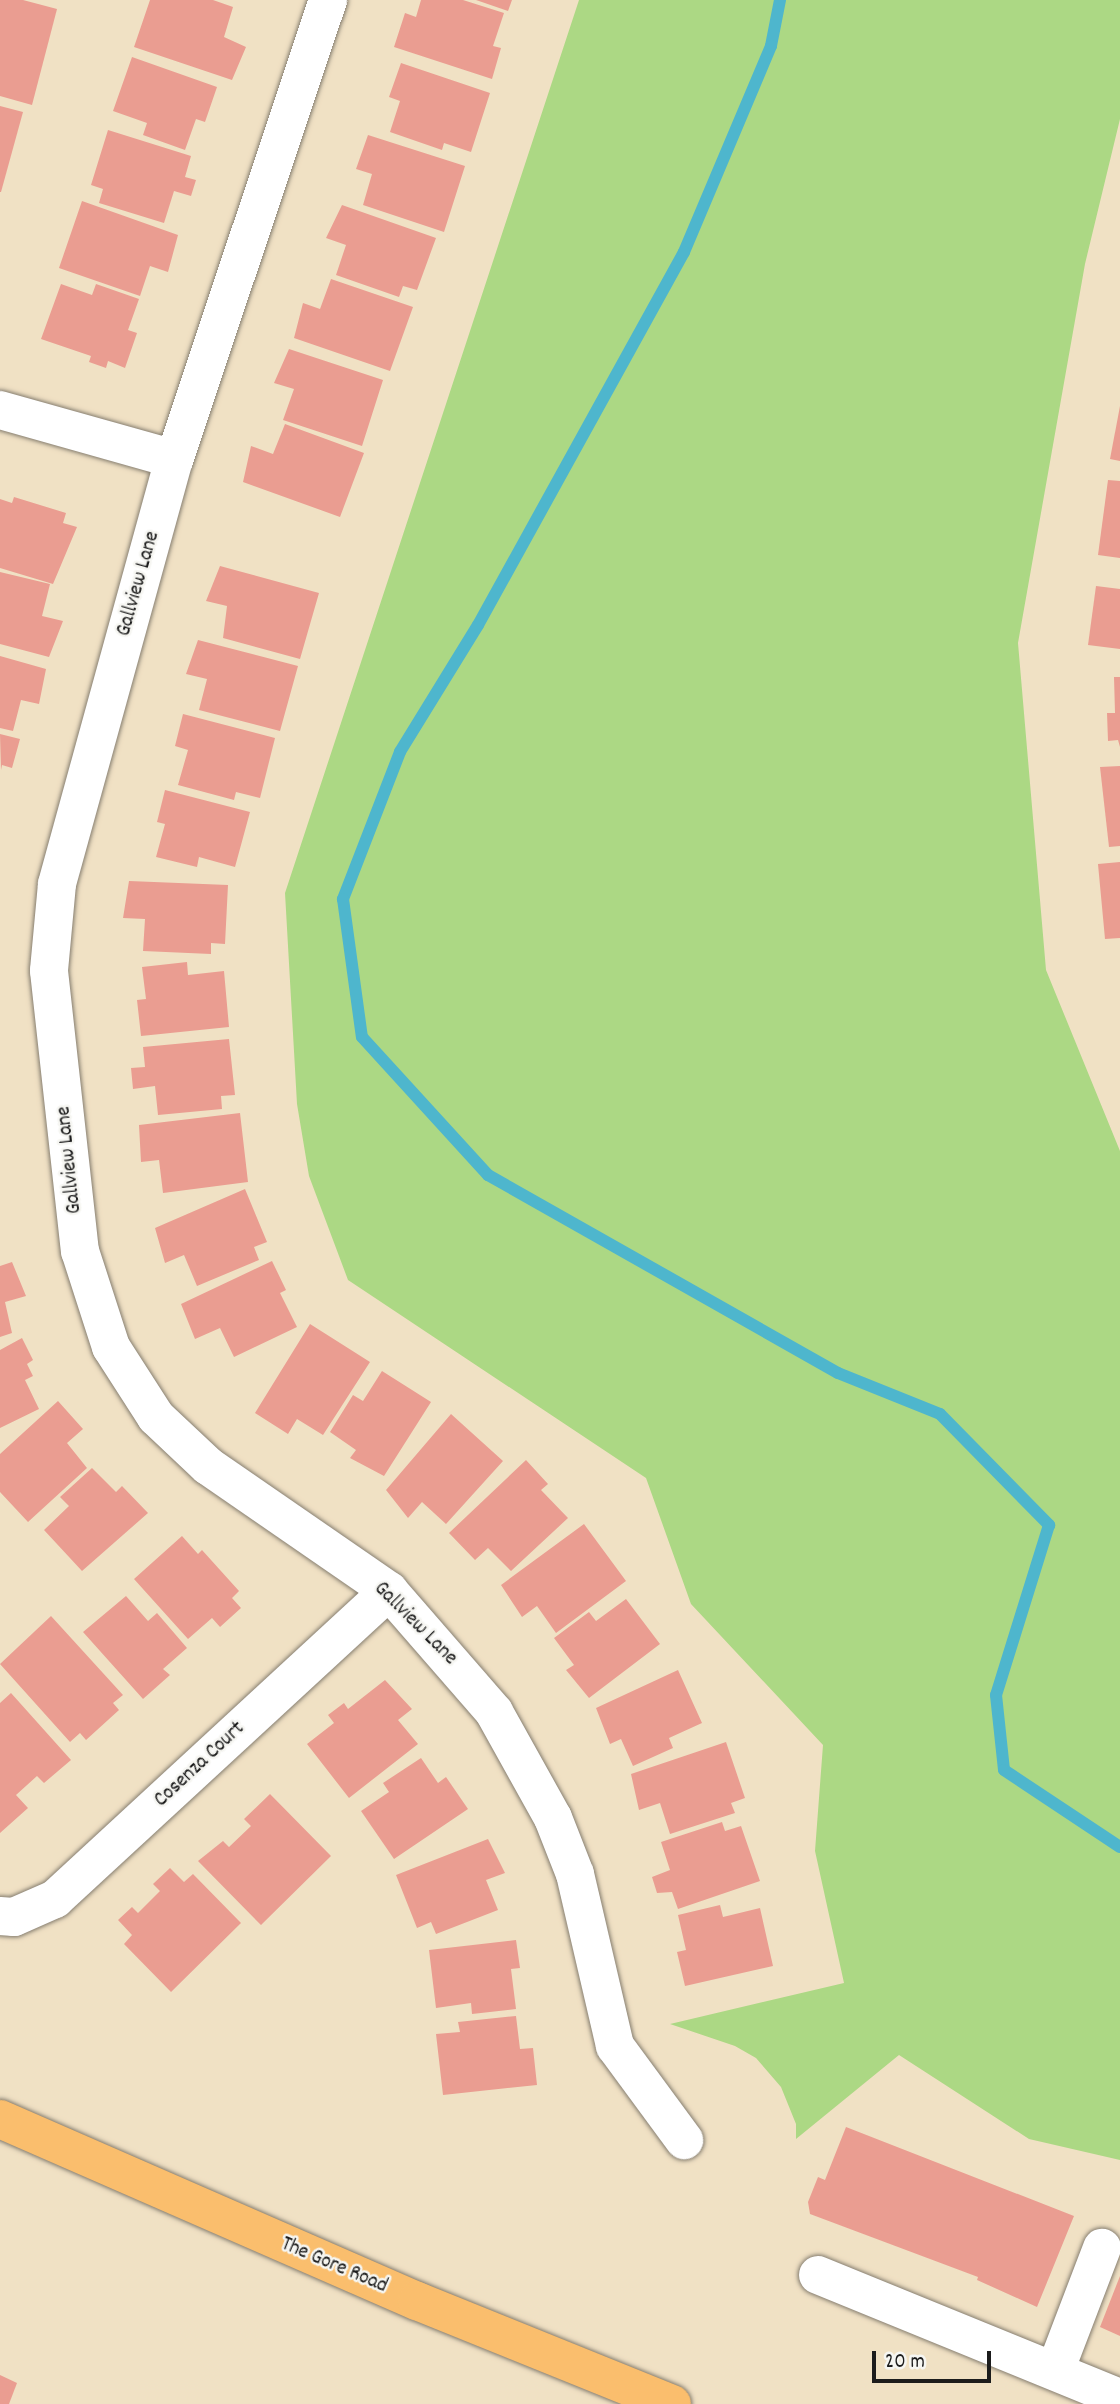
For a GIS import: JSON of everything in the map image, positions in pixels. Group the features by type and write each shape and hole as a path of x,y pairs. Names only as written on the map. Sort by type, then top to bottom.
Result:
{"main road":[{"name":"The Gore Road","path":"0,2119 392,2290 672,2404"}],"street":[{"name":"Gallview Lane","path":"328,0 174,459 70,831 50,941 49,971 80,1251 111,1346 156,1417 208,1466 389,1591 468,1678 523,1760 553,1818 575,1874 615,2046 684,2140"},
{"path":"0,410 174,459"},
{"name":"Cosenza Court","path":"0,1916 14,1917 55,1899 389,1591"},
{"path":"1055,2371 1102,2248"},
{"path":"818,2276 1120,2398"}],"green space":[{"path":"579,0 1120,0 1120,119 1085,264 1018,643 1046,970 1120,1151 1120,2160 1029,2139 899,2055 796,2139 796,2124 781,2087 756,2058 735,2046 670,2024 844,1983 815,1851 823,1745 691,1604 646,1478 348,1280 309,1176 297,1104 285,893"}],"building":[{"path":"0,0 23,0 57,9 32,105 0,96"},
{"path":"150,0 213,0 233,7 224,37 246,47 232,80 134,47"},
{"path":"421,0 463,0 504,13 493,46 501,48 492,79 394,47 405,13 416,17"},
{"path":"476,0 512,0 508,11"},
{"path":"132,57 217,87 205,122 196,119 185,150 143,135 147,123 113,111"},
{"path":"401,63 490,93 471,152 444,143 442,150 390,132 400,101 389,97"},
{"path":"0,106 23,112 1,192 0,192"},
{"path":"108,130 191,156 185,177 196,180 191,196 174,191 164,223 99,203 103,189 91,185"},
{"path":"368,135 465,166 444,232 363,205 372,174 356,169"},
{"path":"82,201 178,235 168,272 150,266 140,296 59,268"},
{"path":"342,205 436,238 417,290 403,286 399,297 336,275 346,245 326,238"},
{"path":"331,279 413,307 390,371 294,338 303,303 320,309"},
{"path":"61,284 92,295 96,284 139,299 128,330 137,333 125,368 108,361 106,368 89,362 91,356 41,339"},
{"path":"289,349 383,380 362,446 283,420 294,389 274,383"},
{"path":"1120,406 1120,461 1110,459"},
{"path":"285,424 364,453 340,517 243,482 251,446 273,454"},
{"path":"1108,480 1120,481 1120,558 1098,555"},
{"path":"14,497 66,513 63,523 77,527 53,584 0,568 0,499 12,503"},
{"path":"220,566 319,593 300,659 223,638 227,606 206,601"},
{"path":"0,572 50,584 42,616 63,621 49,657 0,644"},
{"path":"1096,586 1120,589 1120,649 1088,645"},
{"path":"198,640 298,666 280,731 199,710 207,679 186,674"},
{"path":"0,656 46,669 39,704 21,700 13,731 0,728"},
{"path":"1114,677 1120,677 1120,747 1118,740 1108,741 1107,713 1115,713"},
{"path":"183,714 275,738 260,798 236,792 234,800 178,785 188,750 175,746"},
{"path":"0,734 20,739 12,768 2,765 1,770"},
{"path":"1120,766 1120,846 1109,847 1100,767"},
{"path":"165,790 250,812 235,867 199,857 197,867 156,857 165,824 157,822"},
{"path":"1120,862 1120,938 1105,939 1098,864"},
{"path":"129,881 228,885 225,944 211,943 211,954 143,951 145,919 123,918"},
{"path":"187,962 188,975 224,971 229,1027 141,1036 137,1000 146,999 142,967"},
{"path":"229,1039 235,1095 221,1096 222,1109 158,1115 155,1086 133,1089 131,1068 145,1067 143,1047"},
{"path":"240,1113 248,1182 163,1193 159,1160 141,1162 139,1125"},
{"path":"245,1189 267,1242 254,1247 259,1260 197,1286 184,1255 165,1263 155,1228"},
{"path":"272,1261 286,1290 280,1293 297,1327 234,1357 220,1328 195,1339 181,1304"},
{"path":"12,1262 26,1296 5,1302 12,1333 0,1337 0,1266"},
{"path":"310,1324 370,1362 323,1435 297,1419 288,1434 255,1413"},
{"path":"22,1338 33,1360 27,1364 33,1376 25,1380 39,1409 0,1428 0,1350"},
{"path":"382,1371 431,1402 384,1476 350,1458 356,1450 330,1432 353,1395 363,1401"},
{"path":"58,1401 83,1429 67,1443 87,1468 28,1522 0,1492 0,1454"},
{"path":"451,1414 503,1461 446,1524 422,1502 408,1518 386,1490"},
{"path":"526,1460 548,1484 541,1490 568,1518 511,1571 488,1548 475,1560 449,1533"},
{"path":"92,1468 116,1492 122,1486 148,1513 82,1571 44,1530 69,1506 60,1497"},
{"path":"584,1524 626,1581 556,1633 537,1606 522,1617 501,1585"},
{"path":"182,1536 198,1554 202,1550 239,1591 232,1598 241,1608 220,1627 212,1618 188,1639 134,1579"},
{"path":"126,1596 148,1621 157,1613 187,1648 163,1669 170,1675 143,1699 83,1632"},
{"path":"626,1599 660,1644 589,1698 566,1670 574,1665 554,1638 589,1612 596,1621"},
{"path":"51,1616 123,1695 113,1703 119,1710 86,1740 80,1733 70,1742 0,1664"},
{"path":"678,1670 702,1723 669,1738 673,1748 633,1766 621,1739 610,1744 596,1708"},
{"path":"385,1680 412,1709 398,1720 418,1744 349,1798 307,1744 334,1723 328,1715 344,1703 348,1709"},
{"path":"11,1693 71,1760 44,1783 37,1776 16,1795 28,1808 0,1833 0,1703"},
{"path":"726,1742 745,1798 731,1803 735,1813 670,1834 660,1803 639,1810 631,1774"},
{"path":"421,1758 438,1783 446,1777 468,1809 394,1859 361,1811 389,1792 383,1783"},
{"path":"270,1794 331,1856 261,1925 198,1861 223,1841 229,1847 251,1826 244,1819"},
{"path":"722,1822 725,1831 741,1826 760,1881 678,1909 672,1892 657,1893 652,1877 670,1870 661,1842"},
{"path":"488,1839 505,1873 486,1880 498,1910 436,1934 431,1922 417,1928 396,1875"},
{"path":"170,1868 184,1882 193,1874 241,1923 171,1992 124,1944 132,1935 118,1920 132,1907 138,1913 160,1891 153,1884"},
{"path":"720,1905 723,1917 760,1908 773,1966 685,1986 677,1952 686,1950 678,1915"},
{"path":"516,1940 520,1968 511,1969 516,2009 472,2014 471,2003 436,2008 429,1950"},
{"path":"516,2016 520,2049 533,2048 537,2085 443,2095 436,2034 460,2032 458,2022"},
{"path":"846,2127 1074,2216 1037,2307 977,2280 978,2277 810,2214 808,2202 818,2177 825,2180"},
{"path":"1120,2276 1120,2336 1100,2327"},
{"path":"0,2375 17,2383 9,2404 0,2404"}],"waterway":[{"path":"780,0 771,46 684,252 478,625 400,752 343,899 362,1037 488,1175 838,1373 940,1414 1049,1525 996,1695 1004,1770 1120,1847"}]}
